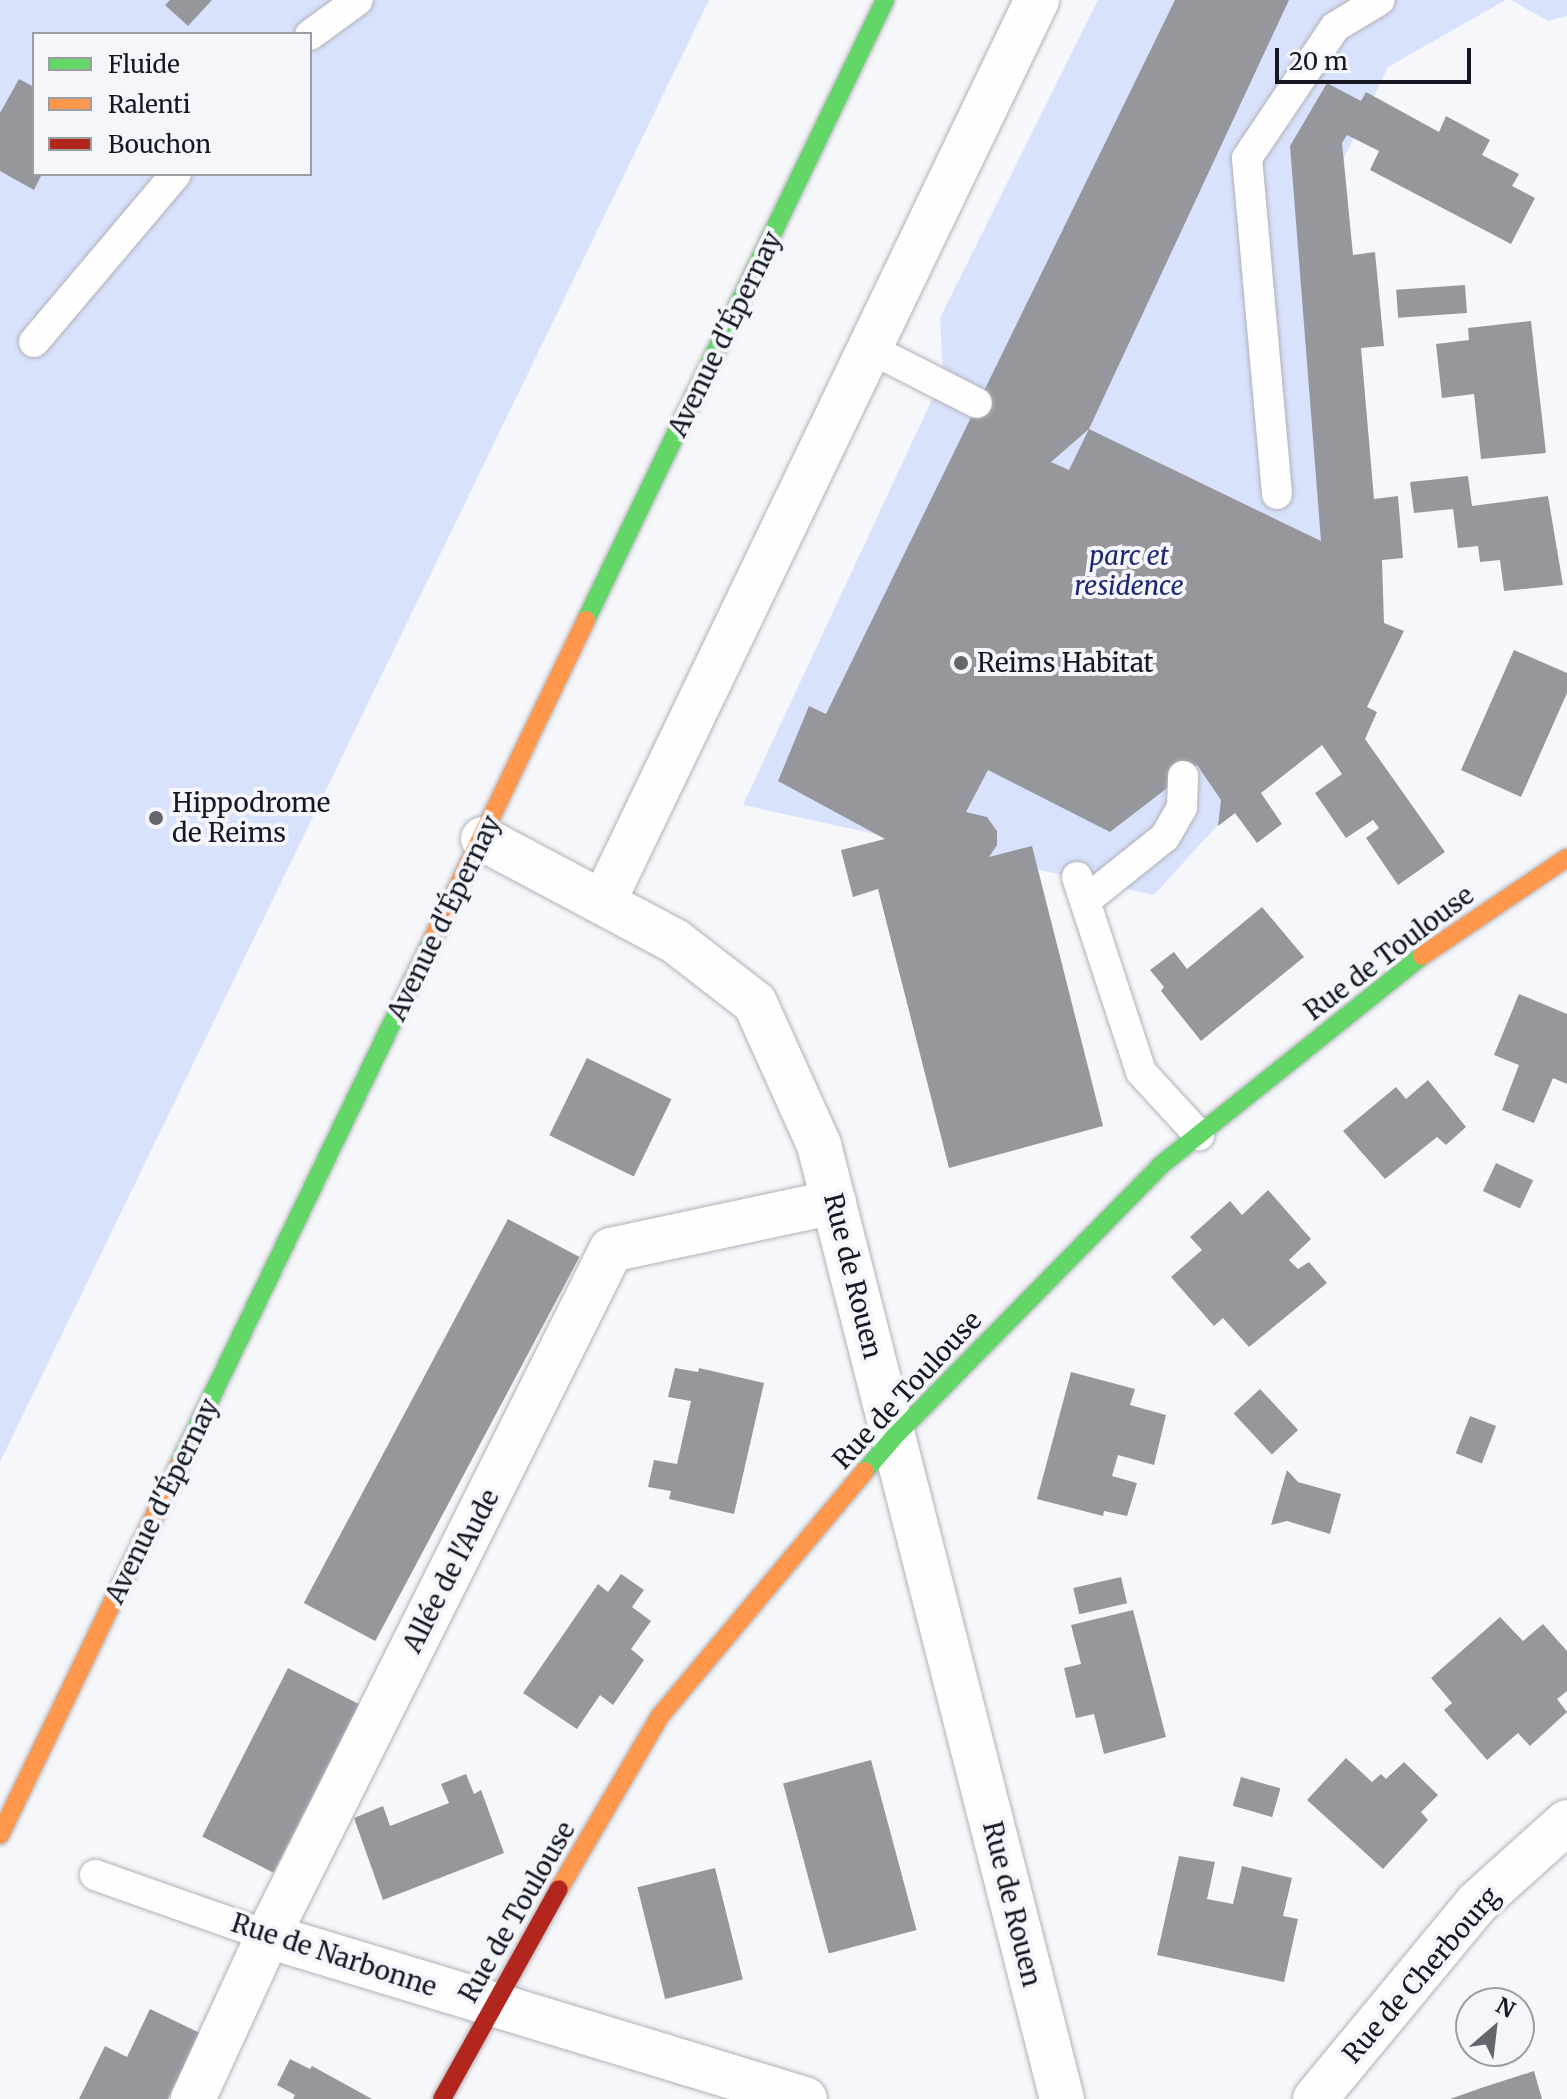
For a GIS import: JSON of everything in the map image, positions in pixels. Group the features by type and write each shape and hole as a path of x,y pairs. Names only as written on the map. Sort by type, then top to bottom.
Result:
{"main road":[{"name":"Avenue d'Épernay","path":"0,1835 885,0"},
{"name":"Rue de Toulouse","path":"442,2099 492,2005 660,1716 894,1437 1161,1165 1409,965 1567,858"}],"street":[{"path":"603,903 1037,0"},
{"name":"Rue de Rouen","path":"483,839 675,941 755,1003 819,1145 1062,2099"},
{"name":"Allée de l'Aude","path":"193,2099 268,1936 611,1250 834,1202"},
{"name":"Rue de Cherbourg","path":"1315,2099 1477,1903 1567,1822"},
{"name":"Rue de Narbonne","path":"268,1936 805,2099"}],"lane":[{"path":"312,34 358,0"},
{"path":"1277,494 1247,158 1335,27 1380,0"},
{"path":"34,342 174,176"},
{"path":"869,348 977,403"},
{"path":"1183,776 1182,807 1165,837 1081,889 1141,1072 1199,1135"},
{"name":"Rue de Narbonne","path":"95,1875 268,1936"}],"green space":[{"name":"Hippodrome de Reims","path":"0,0 709,0 0,1462"},
{"name":"parc et residence","path":"1098,0 1506,0 1388,67 1344,158 1355,286 1322,745 1214,829 1154,895 743,805 943,376 940,318"},
{"path":"1511,0 1567,0 1567,16 1548,21"}],"building":[{"path":"170,0 212,0 188,26 165,5"},
{"name":"parc et residence","path":"1175,0 1289,0 1089,429 1321,541 1290,146 1327,83 1361,101 1366,92 1439,132 1446,116 1490,140 1482,155 1519,174 1512,186 1535,198 1511,244 1370,170 1379,151 1347,135 1342,143 1353,255 1375,252 1384,346 1361,348 1374,499 1398,496 1403,558 1382,560 1384,623 1404,631 1367,707 1377,712 1365,739 1445,852 1398,885 1366,838 1379,828 1373,820 1346,838 1315,793 1342,774 1322,745 1261,793 1282,824 1257,843 1235,813 1218,826 1221,800 1197,765 1110,832 988,770 966,812 987,817 997,831 997,845 989,857 1032,846 1103,1126 949,1168 878,889 853,897 841,850 885,839 778,781 809,706 826,714","holes":["1089,429 1069,470 1051,462"]},
{"path":"19,79 32,86 32,176 41,176 34,190 0,171 0,113"},
{"path":"1465,285 1467,313 1398,318 1396,290"},
{"path":"1531,321 1546,453 1481,459 1474,394 1442,398 1436,344 1469,340 1468,328"},
{"path":"1468,476 1472,506 1548,496 1563,585 1504,591 1500,560 1480,562 1478,546 1458,548 1453,509 1414,513 1410,482"},
{"path":"1514,650 1567,673 1567,693 1521,797 1461,770"},
{"path":"1262,907 1304,957 1201,1041 1161,991 1164,987 1150,970 1174,952 1187,969"},
{"path":"1519,994 1567,1014 1567,1084 1553,1078 1534,1123 1502,1110 1519,1065 1494,1055"},
{"path":"587,1058 671,1099 634,1177 549,1135"},
{"path":"1428,1080 1466,1127 1446,1145 1437,1137 1385,1179 1343,1131 1396,1087 1406,1099"},
{"path":"1496,1163 1533,1180 1520,1208 1483,1191"},
{"path":"1268,1190 1311,1239 1289,1260 1298,1269 1309,1262 1327,1283 1249,1347 1223,1318 1214,1326 1171,1277 1202,1250 1190,1237 1230,1201 1242,1215"},
{"path":"508,1219 580,1257 375,1641 304,1603"},
{"path":"675,1368 698,1372 699,1368 764,1383 734,1514 669,1499 671,1491 648,1487 654,1460 677,1464 691,1401 668,1397"},
{"path":"1071,1372 1135,1389 1130,1405 1166,1415 1154,1465 1118,1455 1112,1476 1137,1483 1127,1516 1104,1511 1103,1516 1037,1499"},
{"path":"1260,1389 1298,1430 1272,1455 1234,1414"},
{"path":"1470,1416 1496,1426 1482,1463 1456,1453"},
{"path":"1287,1470 1298,1482 1341,1494 1330,1534 1287,1521 1271,1525"},
{"path":"621,1574 644,1590 632,1607 651,1621 631,1649 644,1660 613,1705 600,1695 577,1729 523,1693 598,1584 608,1592"},
{"path":"1121,1577 1127,1603 1079,1614 1073,1588"},
{"path":"1133,1610 1166,1737 1104,1754 1094,1714 1076,1718 1064,1668 1081,1664 1071,1625"},
{"path":"1500,1617 1523,1641 1543,1624 1567,1651 1567,1691 1557,1699 1567,1712 1530,1746 1518,1733 1487,1760 1444,1710 1452,1703 1431,1678"},
{"path":"288,1668 359,1704 273,1873 202,1836"},
{"path":"1346,1758 1372,1782 1381,1774 1386,1779 1404,1762 1438,1795 1421,1812 1428,1820 1383,1869 1307,1800"},
{"path":"871,1760 917,1930 829,1954 783,1784"},
{"path":"466,1774 474,1794 481,1790 504,1853 383,1900 354,1818 383,1806 390,1826 449,1803 441,1784"},
{"path":"1241,1777 1280,1788 1272,1817 1233,1806"},
{"path":"1179,1856 1215,1862 1207,1899 1233,1904 1242,1866 1292,1878 1283,1916 1298,1919 1284,1982 1157,1955"},
{"path":"715,1868 743,1980 665,1999 637,1887"},
{"path":"150,2009 200,2033 168,2099 79,2099 105,2046 127,2057"},
{"path":"290,2059 310,2069 312,2066 372,2099 293,2099 295,2095 277,2085"},
{"path":"1534,2071 1542,2099 1450,2099 1484,2087"}],"traffic: fast":[{"path":"586,620 885,0"},
{"path":"179,1464 433,938"},
{"path":"865,1471 894,1437 1161,1165 1422,956"}],"traffic: slow":[{"path":"433,938 586,620"},
{"path":"1422,956 1567,858"},
{"path":"0,1835 179,1464"},
{"path":"559,1889 660,1716 865,1471"}],"traffic: jam":[{"path":"442,2099 559,1889"}],"place":[{"name":"Reims Habitat","path":"961,663"},
{"name":"Hippodrome de Reims","path":"156,818"}]}
